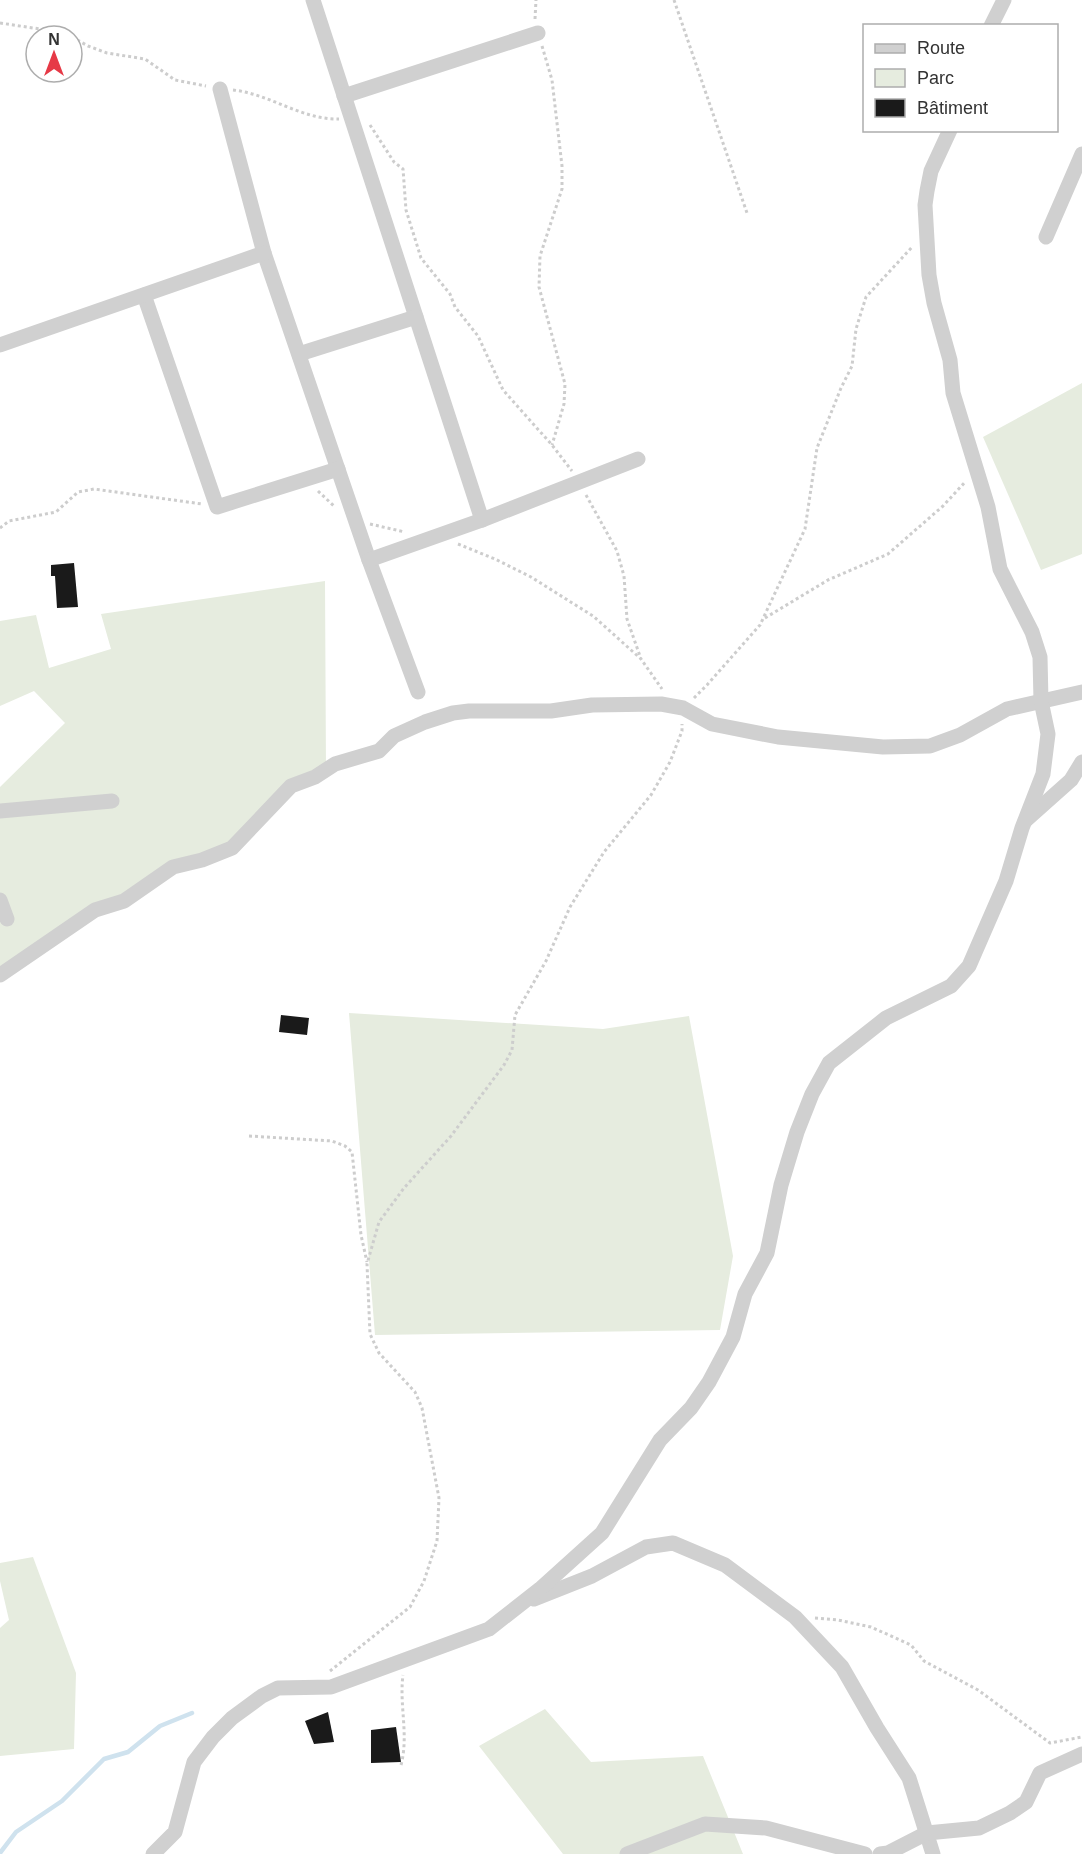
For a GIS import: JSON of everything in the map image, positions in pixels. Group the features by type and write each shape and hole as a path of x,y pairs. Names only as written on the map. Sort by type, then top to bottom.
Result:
{"street":[{"path":"313,0 482,520"},
{"path":"992,24 1004,0"},
{"path":"344,96 538,33"},
{"path":"220,89 264,253 369,560 418,692"},
{"path":"153,1854 175,1833 194,1762 213,1737 232,1718 262,1696 278,1688 331,1687 489,1629 602,1533 660,1440 691,1408 709,1382 733,1336 745,1294 767,1253 781,1185 796,1132 812,1094 829,1063 886,1018 951,986 969,966 1006,882 1023,823 1043,774 1048,734 1041,701 1040,657 1032,632 1000,569 988,507 953,393 951,360 934,303 929,275 925,205 931,171 949,132"},
{"path":"1046,237 1082,154"},
{"path":"0,345 264,253"},
{"path":"144,295 217,507 338,469"},
{"path":"299,354 416,317"},
{"path":"369,560 482,520 638,459"},
{"path":"0,975 95,910 124,901 173,867 202,860 232,848 291,786 315,777 335,764 379,751 394,736 453,713 551,711 592,705 661,704 683,708 712,724 778,737 883,747 930,746 960,735 1007,709 1082,692"},
{"path":"1023,823 1071,780 1082,762"},
{"path":"0,811 112,801"},
{"path":"0,900 7,919"},
{"path":"518,1606 592,1576 646,1547 673,1543 725,1565 795,1617 842,1666 909,1778 933,1854"},
{"path":"880,1854 888,1853 927,1833 979,1828 1011,1813 1026,1802 1040,1773 1082,1754"},
{"path":"627,1854 705,1824 766,1828 865,1854"}],"path":[{"path":"536,0 535,19 552,80 562,166 562,189 540,256 540,287 565,384 564,404 552,445"},
{"path":"674,0 747,213"},
{"path":"0,23 24,27"},
{"path":"367,1264 379,1222 404,1188 451,1136 504,1065 512,1050 515,1015 546,961 576,897 604,852 651,795 670,762 682,731 683,708 707,685 760,625 805,529 817,448 852,366 856,329 866,297 926,229"},
{"path":"763,619 828,580 888,554 943,506 977,469"},
{"path":"249,1136 332,1141 345,1146 352,1152 360,1235 367,1264 370,1334 379,1353 416,1392 422,1408 439,1498 437,1541 424,1581 410,1607 328,1672"},
{"path":"795,1617 838,1620 872,1627 911,1645 924,1661 978,1690 1050,1743 1082,1737"},
{"path":"401,1765 404,1753 405,1720 402,1686 405,1660"}],"green space":[{"path":"1082,383 1082,554 1041,570 983,437"},
{"path":"325,581 326,770 291,786 232,848 173,867 0,975 0,787 65,723 34,691 0,706 0,621 36,615 49,668 111,649 101,614"},
{"path":"349,1013 603,1029 689,1016 733,1256 720,1330 375,1335"},
{"path":"33,1557 76,1673 74,1749 0,1756 0,1628 9,1620 0,1581 0,1563"},
{"path":"545,1709 591,1762 703,1756 743,1854 563,1854 479,1746"}],"building":[{"path":"74,563 78,607 57,608 55,576 51,576 51,565"},
{"path":"281,1015 309,1018 307,1035 279,1032"},
{"path":"328,1712 334,1742 314,1744 305,1721"},
{"path":"396,1727 401,1762 371,1763 371,1730"}],"waterway":[{"path":"0,1853 16,1832 62,1801 104,1759 128,1752 160,1726 192,1713"}]}
